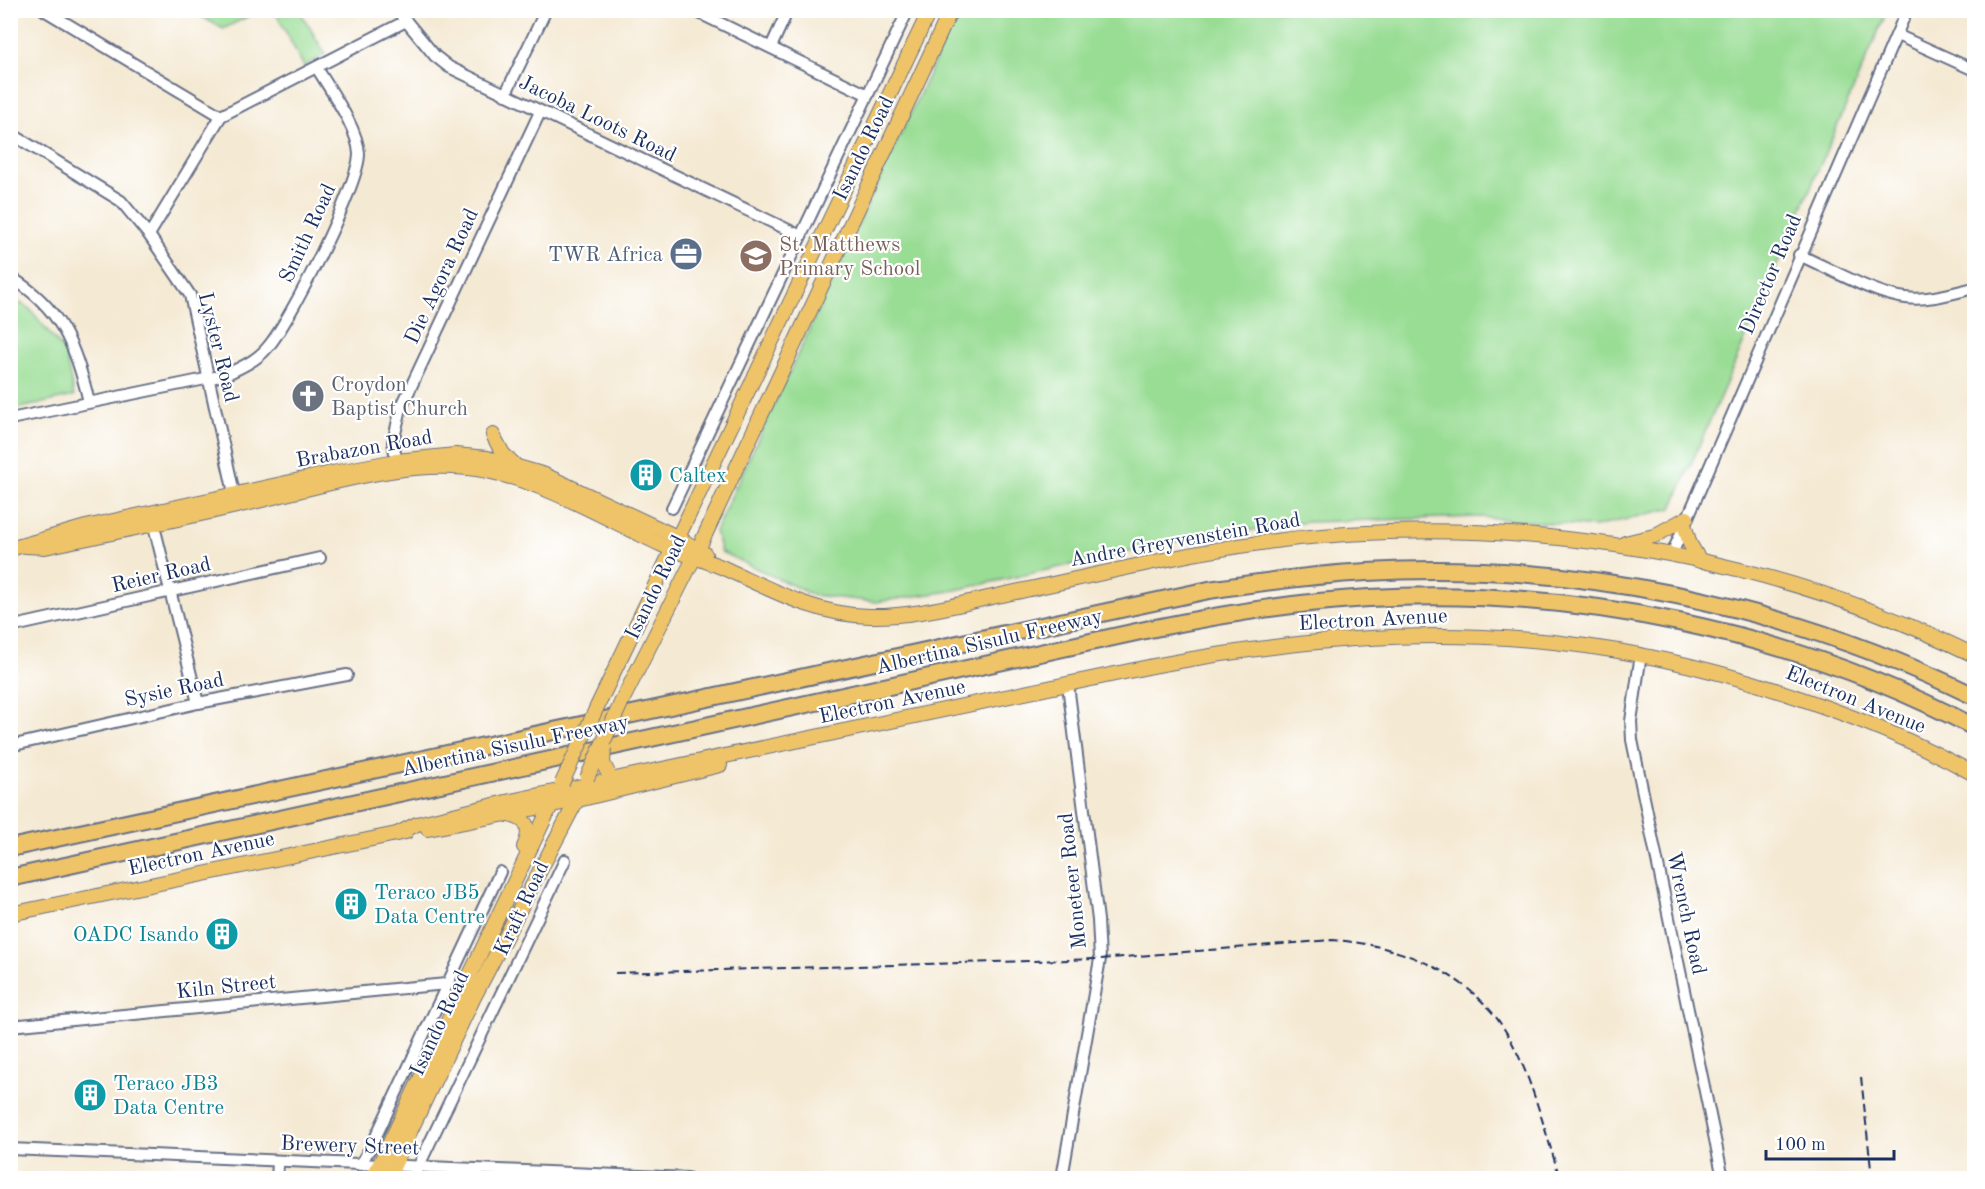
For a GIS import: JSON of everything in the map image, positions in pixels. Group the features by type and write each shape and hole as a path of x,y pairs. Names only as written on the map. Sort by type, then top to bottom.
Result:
{"highway":[{"name":"Albertina Sisulu Freeway","path":"10,848 1209,590 1288,579 1368,572 1482,572 1566,577 1693,598 1773,618 1865,649 1930,675 1974,696"},
{"name":"Albertina Sisulu Freeway","path":"10,878 1150,629 1224,614 1321,601 1371,598 1474,598 1534,602 1636,614 1724,633 1812,659 1916,699 1974,727"},
{"path":"10,842 29,843"}],"main road":[{"name":"Isando Road","path":"375,1172 930,10"},
{"name":"Isando Road","path":"391,1173 474,996 578,800 622,701 695,554 951,10"},
{"path":"493,435 503,454 515,465"},
{"name":"Brabazon Road","path":"10,549 26,546 52,535 152,518 456,455 487,458 545,475 695,554"},
{"name":"Brabazon Road","path":"397,466 445,466 504,475 674,543"},
{"path":"1611,544 1654,536 1686,521 1690,544 1700,561"},
{"name":"Andre Greyvenstein Road","path":"695,554 777,593 816,608 855,615 889,616 940,609 1197,553 1328,535 1470,532 1534,535 1611,544 1700,561 1836,600 1920,631 1974,656"},
{"name":"Electron Avenue","path":"399,832 442,817 560,787 585,782 611,782 696,766 744,760 761,750 1229,652 1375,637 1441,634 1533,639 1641,654 1710,669 1843,713 1886,730 1974,774"},
{"path":"556,842 611,782 603,763 604,740"},
{"name":"Electron Avenue","path":"10,914 399,832 507,815 578,800 611,782"},
{"path":"507,815 522,818 528,826 528,838 517,864 518,872"}],"street":[{"path":"44,10 221,116"},
{"name":"Jacoba Loots Road","path":"397,10 441,62 540,112 801,236"},
{"path":"505,94 546,10"},
{"path":"693,10 868,95"},
{"path":"771,47 788,10"},
{"name":"Isando Road","path":"672,508 908,10"},
{"name":"Director Road","path":"1672,554 1799,255 1907,10"},
{"path":"149,235 221,116 406,21"},
{"path":"1897,36 1974,70"},
{"name":"Smith Road","path":"10,419 225,375 255,359 280,331 325,243 352,181 358,150 352,130 317,68"},
{"name":"Die Agora Road","path":"397,466 393,442 401,408 540,112"},
{"name":"Lyster Road","path":"10,133 116,196 149,235 190,295 236,500"},
{"path":"1799,255 1890,295 1907,299 1941,296 1974,288"},
{"path":"10,277 42,300 66,332 74,348 88,402"},
{"path":"152,518 198,703"},
{"name":"Reier Road","path":"10,627 320,558"},
{"name":"Wrench Road","path":"1641,654 1631,722 1632,740 1723,1179"},
{"name":"Sysie Road","path":"10,746 198,703 347,675"},
{"name":"Moneteer Road","path":"1062,1179 1100,959 1098,920 1068,685"},
{"name":"Kraft Road","path":"419,1167 565,860"},
{"path":"360,1165 371,1147 500,872"},
{"name":"Kiln Street","path":"10,1026 446,984"},
{"name":"Brewery Street","path":"10,1149 360,1165 375,1172 391,1173 419,1167 688,1179"},
{"path":"277,1179 278,1162"},
{"path":"413,1179 419,1167"}],"green space":[{"path":"959,10 1887,11 1672,508 1595,527 1481,517 1307,522 1184,540 951,591 876,602 813,595 721,552 715,531"},
{"path":"192,11 259,11 223,29"},
{"path":"275,11 300,11 325,54 304,67"},
{"path":"10,297 30,309 65,352 74,396 11,410"}],"railway":[{"path":"615,973 1100,959 1332,940 1383,948 1433,966 1476,996 1494,1015 1509,1037 1525,1071 1560,1178"},
{"path":"1861,1077 1872,1178"}],"place":[{"name":"TWR Africa","path":"686,254"},
{"name":"St. Matthews Primary School","path":"756,256"},
{"name":"Croydon Baptist Church","path":"308,396"},
{"name":"Caltex","path":"646,475"},
{"name":"Teraco JB5 Data Centre","path":"351,904"},
{"name":"OADC Isando","path":"222,934"},
{"name":"Teraco JB3 Data Centre","path":"90,1095"}]}
